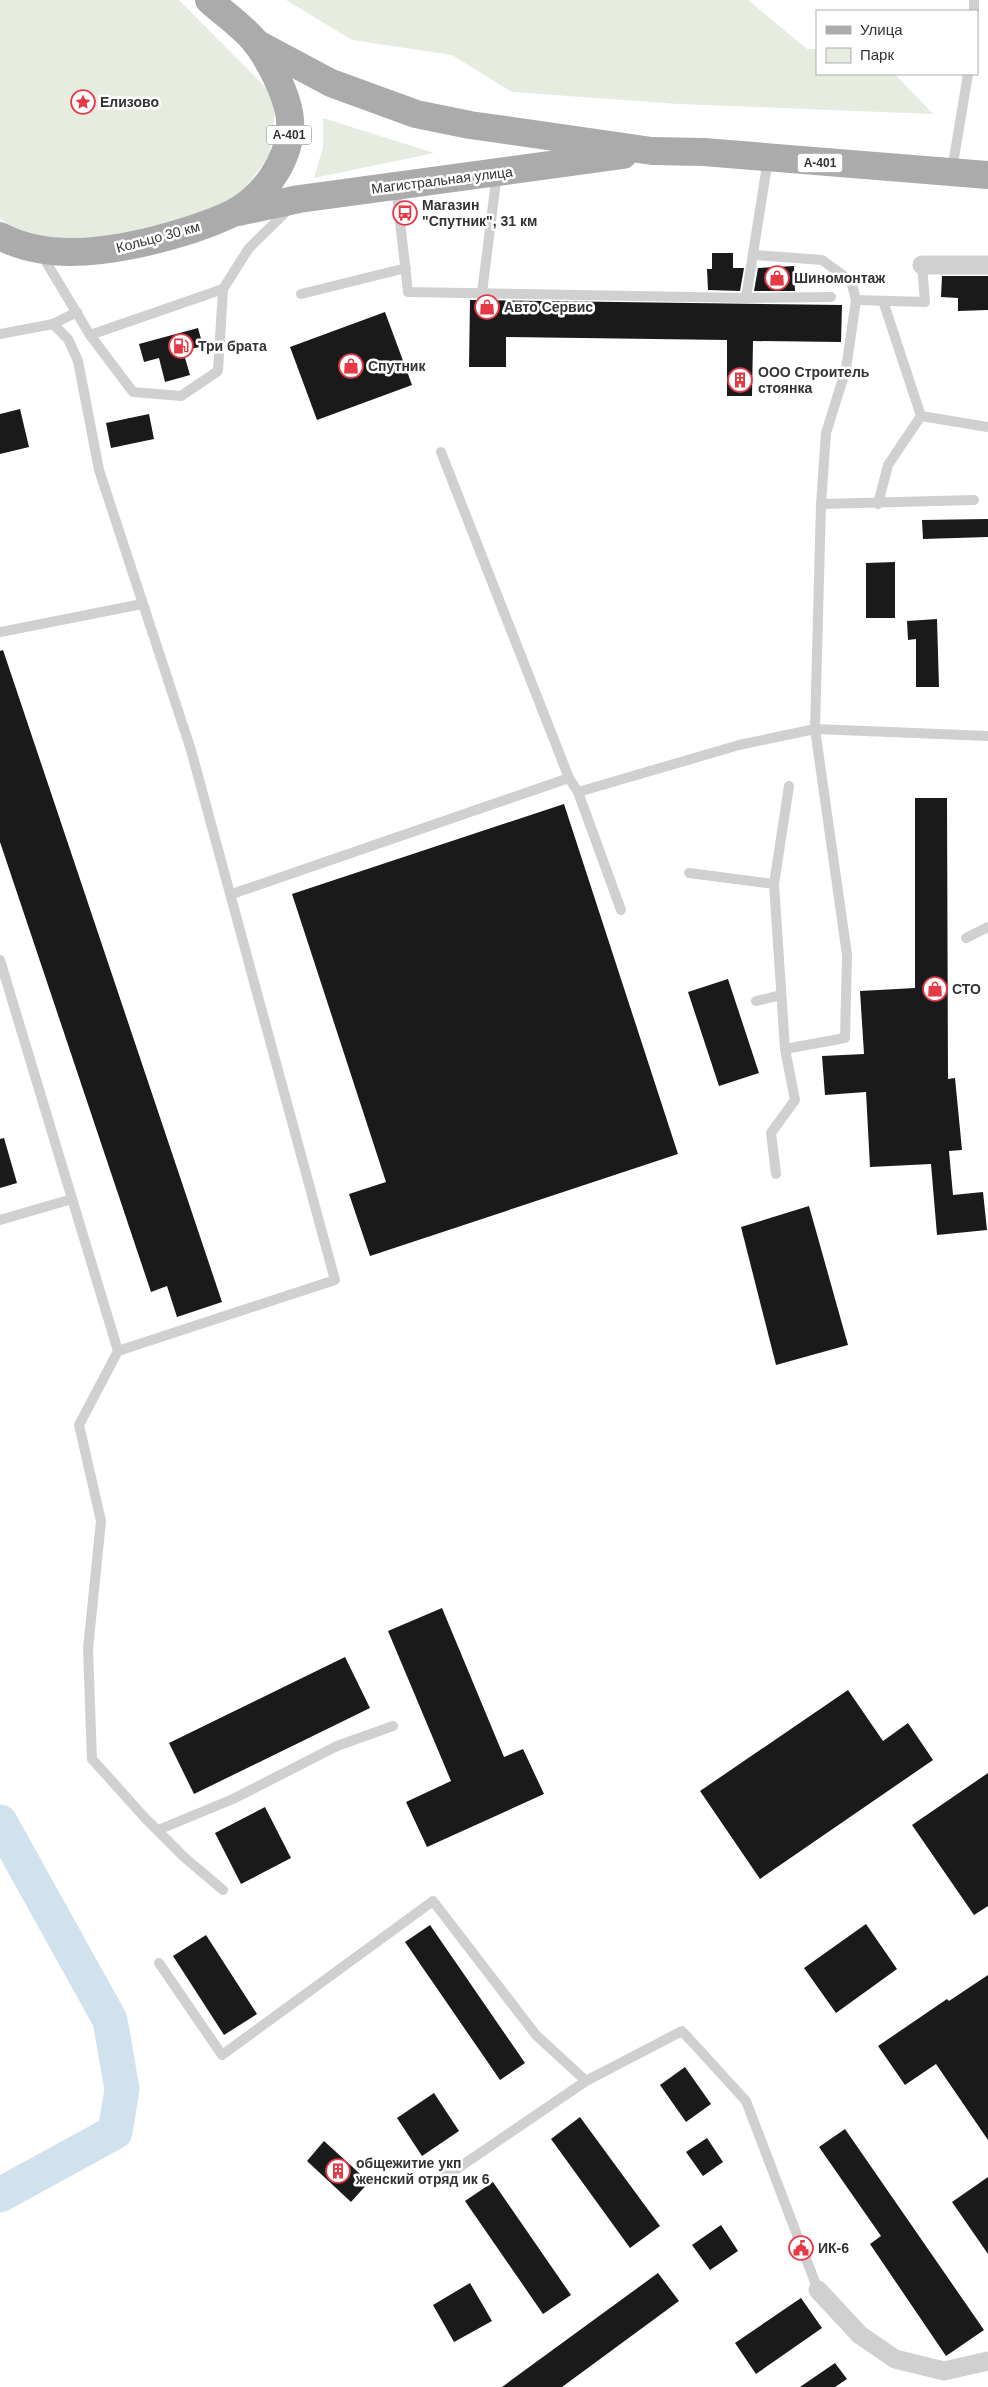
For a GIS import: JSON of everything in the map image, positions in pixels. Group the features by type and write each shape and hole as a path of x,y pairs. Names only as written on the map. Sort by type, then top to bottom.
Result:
{"main road":[{"name":"Кольцо 30 км","path":"0,236 18,246 96,252 190,231 232,214 256,196 270,180 282,158 290,128 290,117 283,94 256,43 209,0"},
{"name":"Магистральная улица","path":"256,43 331,82 416,114 470,125 652,151 704,152 951,174 988,175"},
{"name":"Магистральная улица","path":"232,214 299,199 652,151"},
{"path":"0,244 38,249"}],"street":[{"path":"922,265 988,265"},
{"path":"818,2290 860,2335 895,2358 944,2371 988,2361"}],"lane":[{"path":"951,174 968,75"},
{"path":"746,298 768,158"},
{"path":"482,293 497,173"},
{"path":"396,185 408,292 746,298 831,297"},
{"path":"38,249 90,335 133,392 181,396 218,371 223,289 249,248 299,199"},
{"path":"754,255 822,260 850,281 856,300 846,369 826,433 821,504 815,730 847,955 845,1038 785,1049"},
{"path":"856,300 925,302 922,265"},
{"path":"301,294 406,268"},
{"path":"90,335 223,289"},
{"path":"883,301 922,416"},
{"path":"0,334 53,324 77,312"},
{"path":"53,324 68,339 78,361 100,470 191,750 232,894 335,1280 118,1351 79,1425 100,1521 88,1649 92,1759 184,1857 223,1890"},
{"path":"922,416 988,427"},
{"path":"878,504 888,465 922,416"},
{"path":"441,452 569,778 578,792 621,910"},
{"path":"821,504 974,500"},
{"path":"0,632 142,604"},
{"path":"578,792 739,745 815,730 988,736"},
{"path":"232,894 569,778"},
{"path":"776,1174 772,1133 795,1100 785,1049 774,884 789,786"},
{"path":"689,873 774,884"},
{"path":"966,938 988,927"},
{"path":"0,960 2,977 118,1351"},
{"path":"756,1001 781,995"},
{"path":"0,1220 72,1199"},
{"path":"158,1830 233,1799 337,1746 393,1726"},
{"path":"160,1963 222,2055 433,1901 536,2035 586,2081"},
{"path":"442,2179 586,2081 682,2032 746,2101 818,2290"}],"green space":[{"path":"0,0 179,0 270,92 275,111 270,155 239,196 188,220 86,242 38,238 13,228 0,218"},
{"path":"286,0 748,0 807,49 816,49 816,75 896,75 933,114 679,104 512,92 452,55 352,40"},
{"path":"323,118 434,153 314,178 323,147"}],"building":[{"path":"712,253 733,253 733,268 744,268 740,291 708,290 707,269 712,269"},
{"name":"Шиномонтаж","path":"794,266 795,291 754,291 758,268"},
{"path":"942,276 988,276 988,310 958,311 958,298 941,297"},
{"path":"470,300 842,305 841,342 753,341 752,396 727,396 727,340 506,337 506,367 469,367"},
{"name":"Спутник","path":"385,312 412,385 317,420 290,347"},
{"path":"198,328 203,346 183,351 190,375 165,382 159,358 144,362 139,344"},
{"path":"20,409 29,447 0,454 0,414"},
{"path":"149,414 154,439 111,448 106,423"},
{"path":"988,519 988,537 923,539 922,520"},
{"path":"895,562 895,618 866,618 866,563"},
{"path":"937,619 939,687 916,687 916,639 908,640 907,621"},
{"path":"3,650 222,1302 177,1317 167,1286 151,1292 0,842 0,651"},
{"path":"915,798 947,798 948,1079 955,1078 962,1150 949,1151 953,1195 983,1192 987,1230 937,1235 931,1164 870,1167 866,1092 825,1095 822,1056 864,1054 860,991 915,988"},
{"path":"564,804 678,1154 370,1256 349,1194 386,1182 292,894"},
{"path":"728,979 759,1073 719,1086 688,992"},
{"path":"4,1138 17,1183 0,1188 0,1139"},
{"path":"809,1206 848,1345 776,1365 741,1227"},
{"path":"442,1608 504,1757 523,1749 544,1794 427,1847 406,1802 451,1781 388,1631"},
{"path":"345,1657 370,1708 194,1794 169,1743"},
{"path":"848,1690 883,1741 908,1723 933,1760 760,1879 700,1791"},
{"path":"988,1773 988,1906 974,1915 912,1825"},
{"path":"265,1807 291,1858 241,1884 215,1833"},
{"path":"866,1924 897,1969 836,2013 804,1968"},
{"path":"430,1925 525,2063 500,2080 405,1942"},
{"path":"206,1935 257,2014 224,2035 173,1956"},
{"path":"988,1975 988,2140 936,2064 905,2085 878,2046 947,1999 949,2001"},
{"path":"685,2067 711,2104 686,2122 660,2085"},
{"path":"434,2093 459,2131 422,2156 397,2118"},
{"path":"580,2117 660,2226 630,2248 551,2139"},
{"path":"845,2129 984,2330 946,2356 870,2244 881,2236 819,2147"},
{"path":"707,2138 723,2162 703,2176 686,2152"},
{"name":"общежитие укп женский отряд ик 6","path":"324,2141 369,2182 351,2202 307,2161"},
{"path":"988,2177 988,2254 952,2202"},
{"path":"493,2182 571,2295 543,2314 465,2201"},
{"path":"721,2225 738,2251 710,2270 692,2245"},
{"path":"658,2273 679,2301 562,2387 502,2387"},
{"path":"470,2283 492,2321 454,2342 433,2305"},
{"path":"801,2298 822,2328 756,2374 735,2343"},
{"path":"835,2363 847,2379 835,2387 800,2387"}],"waterway":[{"path":"0,1822 110,2020 122,2089 115,2132 0,2195"}],"place":[{"name":"Елизово","path":"83,102"},
{"name":"Магазин \"Спутник\", 31 км","path":"405,213"},
{"name":"Шиномонтаж","path":"777,278"},
{"name":"Авто Сервис","path":"487,307"},
{"name":"Три брата","path":"181,346"},
{"name":"Спутник","path":"351,366"},
{"name":"ООО Строитель стоянка","path":"740,380"},
{"name":"СТО","path":"935,989"},
{"name":"общежитие укп женский отряд ик 6","path":"338,2171"},
{"name":"ИК-6","path":"801,2248"}]}
